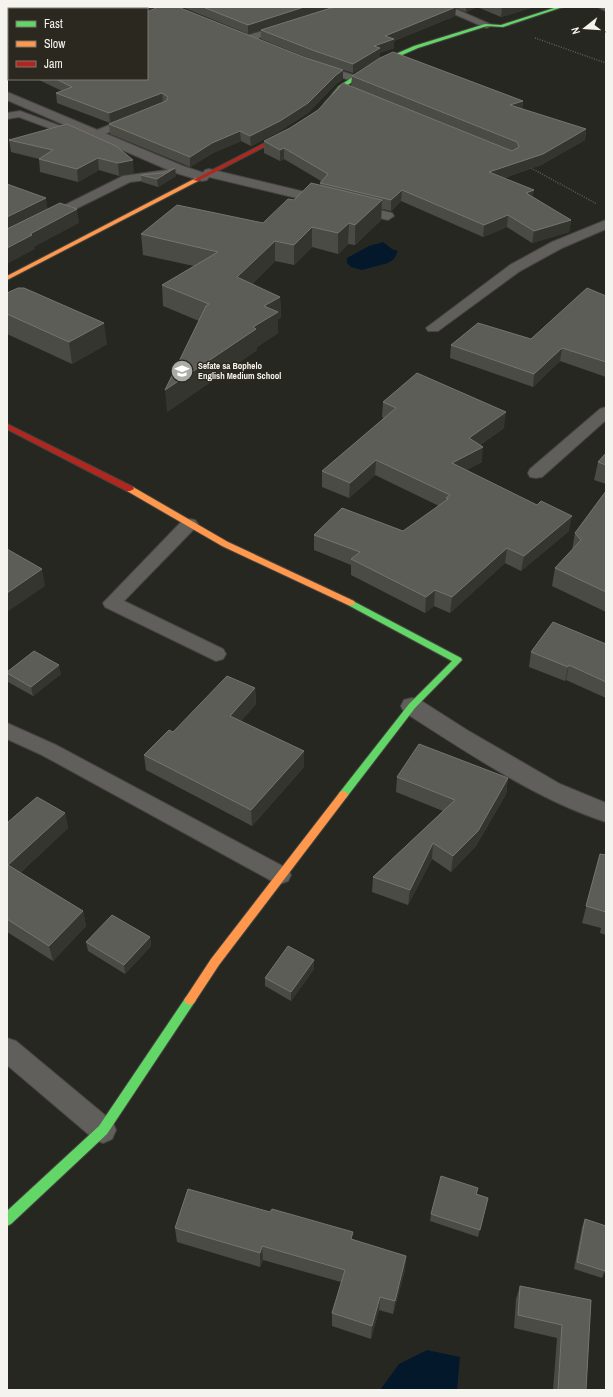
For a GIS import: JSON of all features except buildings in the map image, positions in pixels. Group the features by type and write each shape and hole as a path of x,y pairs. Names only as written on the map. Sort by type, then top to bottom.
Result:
{"street":[{"path":"318,112 341,87 356,79 375,65 416,47 487,25 500,26 561,7"},
{"path":"244,36 262,44"},
{"path":"303,62 356,79"},
{"path":"7,96 178,169 206,175"},
{"path":"7,278 296,128"},
{"path":"7,426 123,485 225,544 356,605 458,660 412,706 214,962 103,1130 7,1220"},
{"path":"412,706 459,736 552,790 606,813"}],"lane":[{"path":"443,7 487,25"},
{"path":"244,36 293,24"},
{"path":"341,87 356,93"},
{"path":"96,134 147,113"},
{"path":"7,116 20,114 102,146 139,168 163,175 178,169"},
{"path":"7,239 127,179 139,168"},
{"path":"206,175 388,216"},
{"path":"433,328 515,268 557,245 606,224"},
{"path":"536,473 606,412"},
{"path":"190,524 112,603 216,654"},
{"path":"7,730 49,750 280,875"},
{"path":"7,1049 103,1130"}],"path":[{"path":"500,26 606,63"},
{"path":"524,164 603,208"}],"water":[{"path":"383,242 392,249 398,251 394,259 388,263 362,270 351,267 347,263 347,258 369,246"},
{"path":"427,1350 460,1357 457,1390 380,1390 399,1364"}],"traffic: fast":[{"path":"326,104 341,87 375,65 416,47 487,25 501,26 561,7"},
{"path":"343,795 412,706 458,660 351,603"},
{"path":"7,1220 103,1130 190,1000"}],"traffic: slow":[{"path":"7,278 196,180"},
{"path":"130,489 225,544 351,603"},
{"path":"190,1000 215,962 343,795"}],"traffic: jam":[{"path":"196,180 290,132"},
{"path":"7,426 130,489"}],"place":[{"name":"Sefate sa Bophelo English Medium School","path":"182,371"}]}
